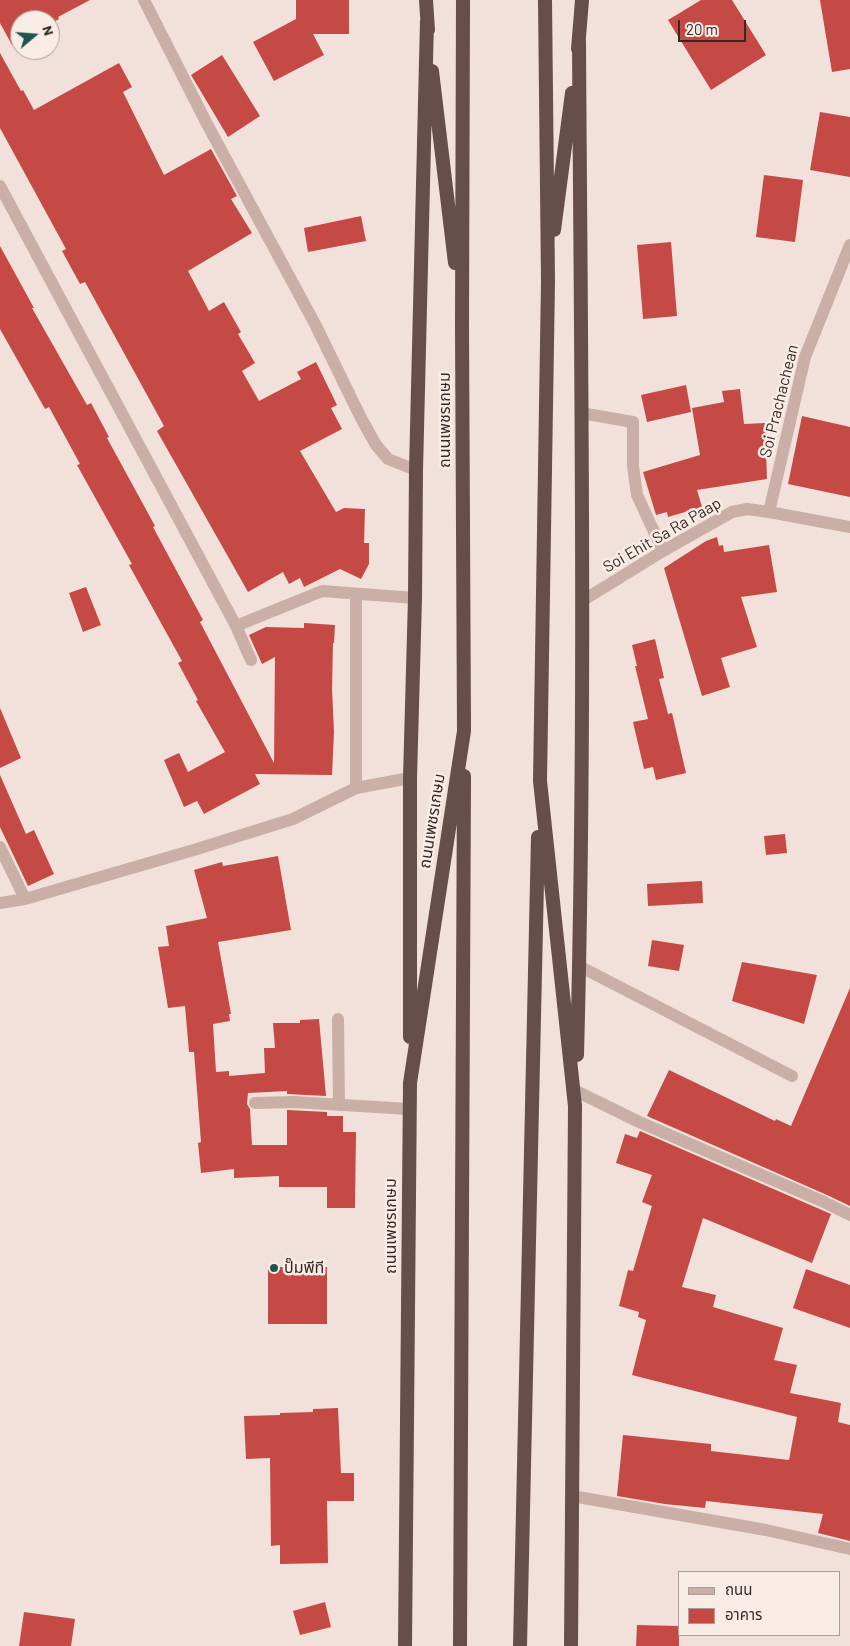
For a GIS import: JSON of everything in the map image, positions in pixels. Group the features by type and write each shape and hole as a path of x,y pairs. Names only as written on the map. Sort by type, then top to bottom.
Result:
{"highway":[{"path":"426,0 462,326"},
{"name":"ถนนเพชรเกษม","path":"405,1646 410,1083 464,731 462,326 464,0"},
{"path":"520,1646 540,781 548,281 545,0"},
{"path":"548,281 579,41 582,0"},
{"path":"410,1083 410,778 427,22"},
{"path":"571,1646 575,1106 579,966 582,601 579,41"},
{"path":"460,1646 464,731"},
{"path":"540,781 575,1106"}],"street":[{"path":"144,0 207,124 315,324 376,445 388,459 416,470"},
{"path":"0,186 236,626 251,660"},
{"name":"Soi Prachachean","path":"769,512 805,356 850,245"},
{"path":"581,413 634,422 633,466 637,495 663,551"},
{"name":"Soi Ehit Sa Ra Paap","path":"582,601 663,551 732,512 747,509 850,527"},
{"path":"236,626 322,592 415,598"},
{"path":"356,594 356,788"},
{"path":"0,903 25,899 197,850 293,819 356,788 410,778"},
{"path":"0,847 25,899"},
{"path":"579,966 792,1076"},
{"path":"338,1019 339,1104"},
{"path":"576,1091 638,1121 824,1202 850,1216"},
{"path":"255,1103 294,1102 409,1109"},
{"path":"572,1496 766,1530 850,1549"}],"building":[{"path":"0,0 90,0 60,16 60,10 10,10 10,41 0,23"},
{"path":"296,0 349,0 349,34 313,34 324,55 274,81 253,42 296,19"},
{"path":"701,0 732,0 766,55 711,90 668,20"},
{"path":"820,0 850,0 850,69 832,72"},
{"path":"0,53 34,110 119,63 132,87 123,92 164,175 211,149 237,196 231,199 252,233 188,271 209,311 224,302 241,332 238,334 255,363 242,371 259,401 301,379 297,372 316,362 337,405 331,408 342,429 300,451 336,512 344,508 365,509 364,543 369,543 369,564 361,579 340,569 304,587 300,578 289,584 283,572 248,592 157,431 164,426 85,282 80,284 62,251 66,249 0,128"},
{"path":"222,55 260,116 228,137 191,75"},
{"path":"820,112 850,117 850,177 810,170"},
{"path":"764,175 803,180 795,242 756,237"},
{"path":"361,216 366,241 308,252 304,228"},
{"path":"671,242 677,316 643,319 637,245"},
{"path":"0,246 34,308 32,308 87,405 91,403 109,437 107,438 203,620 200,622 274,763 275,657 262,664 249,635 266,627 304,628 304,623 335,625 332,689 334,732 332,775 255,774 260,784 204,814 197,801 184,807 164,760 179,753 188,772 225,752 196,701 198,700 178,663 182,661 129,565 132,564 77,465 80,464 49,407 45,409 0,329"},
{"path":"686,385 691,412 647,422 641,395"},
{"path":"740,389 744,424 765,423 767,479 697,490 702,507 668,517 667,512 656,515 643,472 700,455 692,408 724,402 722,391"},
{"path":"802,416 850,427 850,497 788,484"},
{"path":"717,537 719,546 723,545 724,552 769,545 777,592 741,597 757,647 721,658 730,687 702,696 664,568 706,541"},
{"path":"86,587 101,625 83,632 69,593"},
{"path":"655,639 664,678 659,679 668,714 672,713 686,773 656,780 653,767 644,769 633,722 648,719 635,666 637,666 632,645"},
{"path":"0,708 21,758 0,768"},
{"path":"0,775 26,834 34,830 54,874 28,886 0,827"},
{"path":"785,834 787,853 766,855 764,836"},
{"path":"278,856 291,930 218,942 231,1014 229,1014 230,1021 213,1024 216,1072 229,1071 229,1076 265,1073 264,1048 275,1048 273,1023 300,1023 300,1020 319,1019 326,1096 287,1094 287,1091 248,1093 247,1104 250,1109 252,1145 287,1145 287,1110 327,1112 327,1116 343,1116 343,1132 356,1132 355,1208 327,1208 327,1187 279,1187 279,1176 234,1178 234,1169 201,1173 198,1143 201,1142 194,1052 189,1052 185,1006 168,1008 158,947 169,946 166,926 207,918 194,870 222,862 223,866"},
{"path":"702,881 703,903 648,906 647,884"},
{"path":"652,940 684,945 679,971 648,966"},
{"path":"742,962 817,975 804,1024 732,1001"},
{"path":"850,988 850,1206 647,1116 669,1070 775,1121 776,1119 791,1126"},
{"path":"640,1131 831,1214 812,1263 703,1218 682,1287 716,1295 713,1307 783,1328 774,1360 797,1365 790,1393 841,1403 838,1422 850,1425 850,1541 818,1533 823,1514 706,1501 705,1508 617,1496 623,1435 711,1444 711,1451 789,1460 797,1417 632,1375 646,1320 638,1317 639,1312 619,1306 628,1270 633,1271 652,1206 642,1202 652,1175 616,1163 625,1134 637,1138"},
{"path":"268,1267 327,1267 327,1324 268,1324"},
{"path":"806,1269 850,1285 850,1328 793,1308"},
{"path":"338,1408 341,1473 354,1473 354,1501 327,1501 328,1563 280,1564 280,1545 271,1546 270,1458 246,1459 244,1416 280,1415 280,1413 313,1412 313,1409"},
{"path":"325,1602 331,1627 300,1635 293,1611"},
{"path":"24,1612 75,1619 71,1646 19,1646"},
{"path":"637,1625 678,1626 679,1646 636,1646"}],"place":[{"name":"ปั๊มพีที","path":"274,1268"}]}
